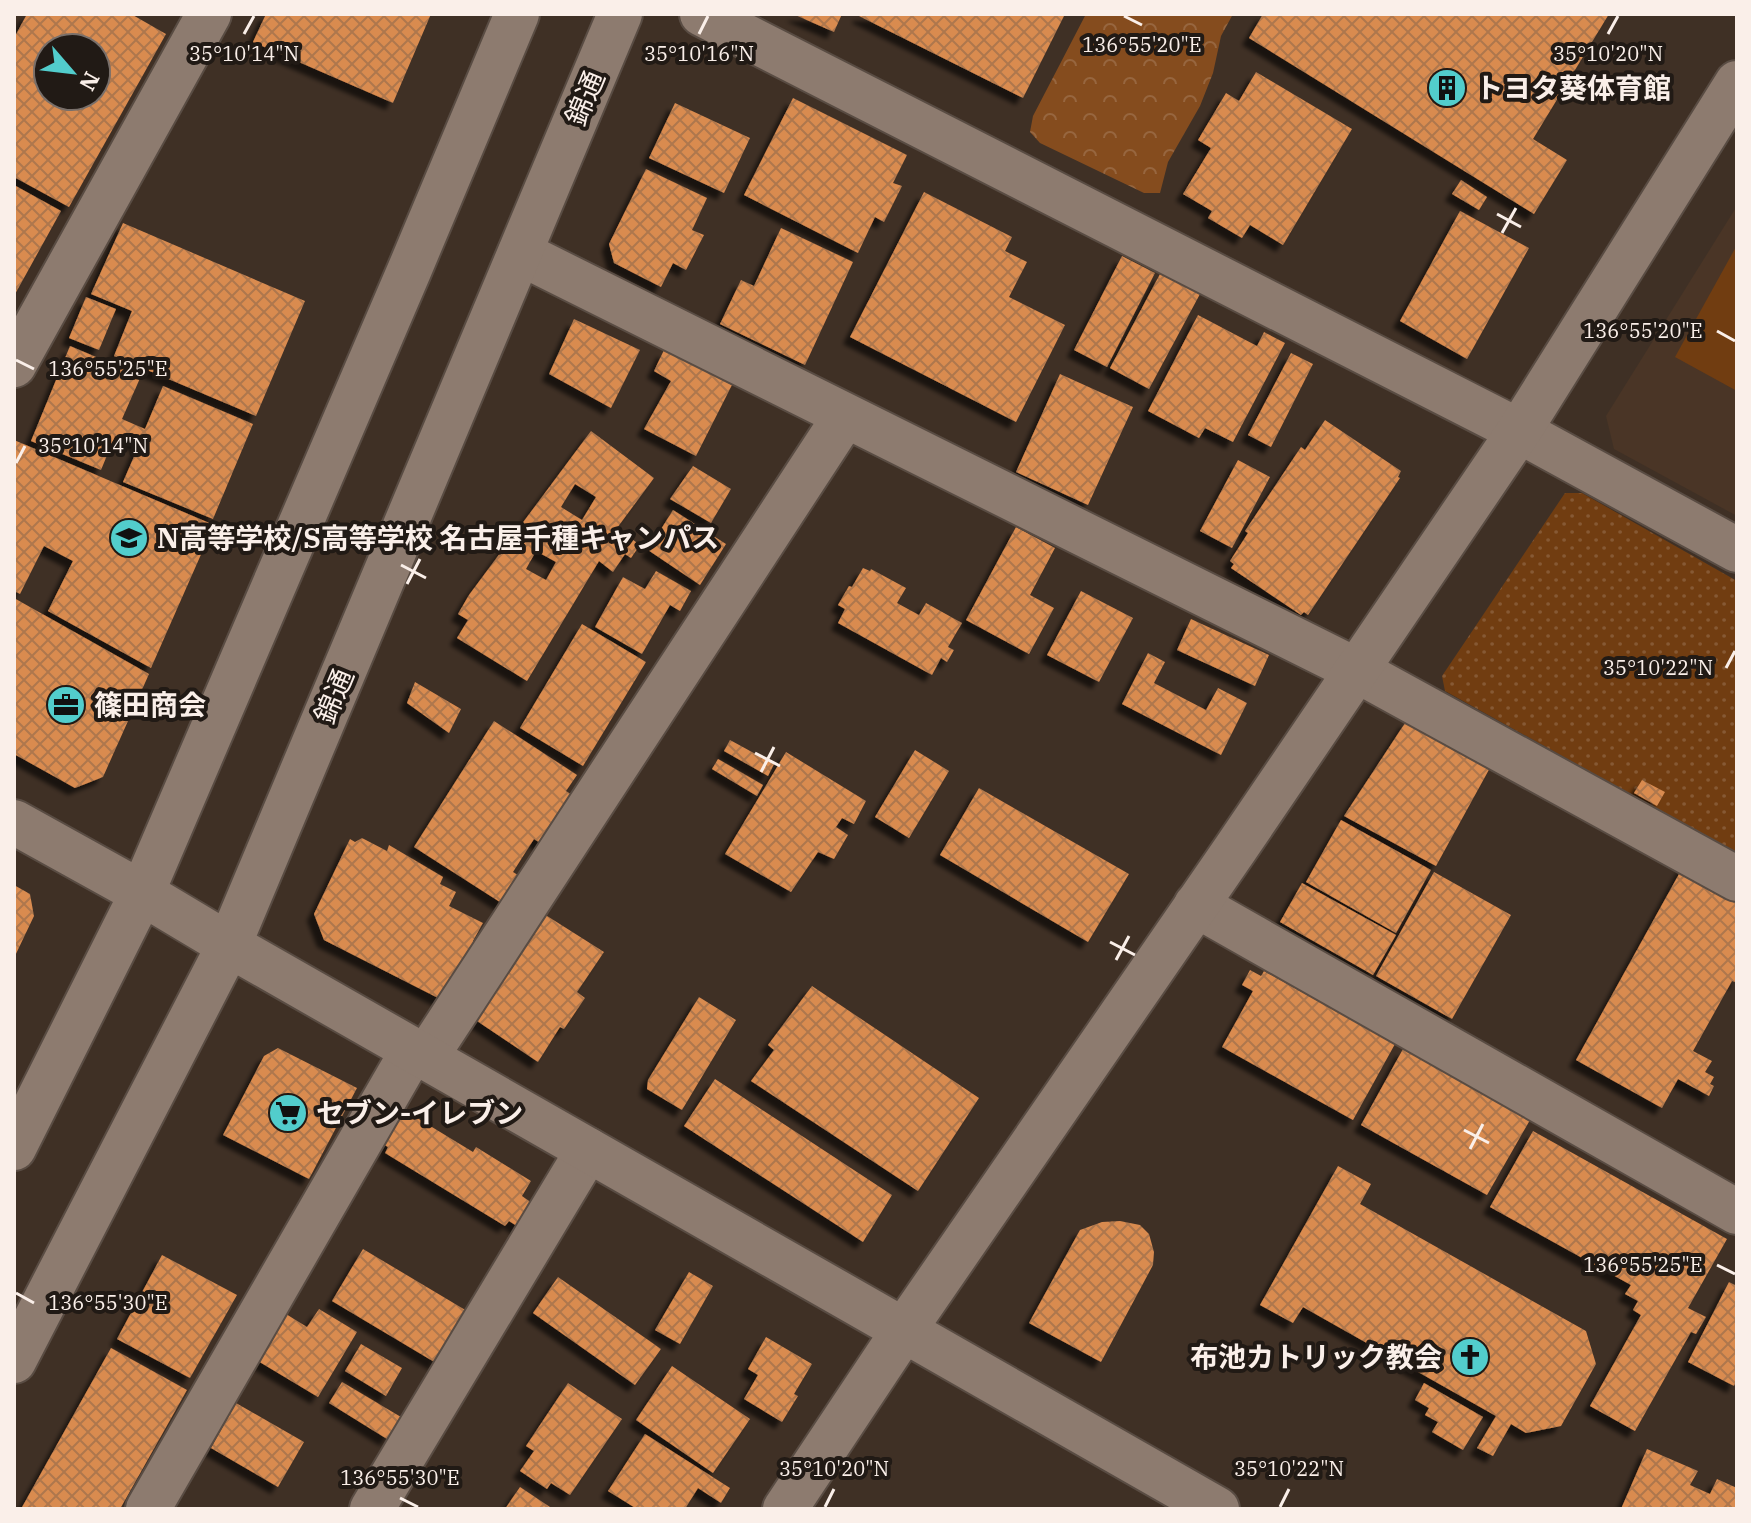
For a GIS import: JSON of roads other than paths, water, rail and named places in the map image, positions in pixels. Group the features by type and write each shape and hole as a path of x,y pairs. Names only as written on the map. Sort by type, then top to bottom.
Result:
{"street":[{"path":"14,365 209,14"},
{"path":"14,1148 142,893 517,14"},
{"name":"錦通","path":"14,1361 229,945 620,14"},
{"path":"702,14 1519,431 1737,550"},
{"path":"785,1509 1519,431 1737,83"},
{"path":"520,253 1356,670 1737,879"},
{"path":"148,1509 419,1054 845,416"},
{"path":"14,822 1217,1509"},
{"path":"1196,905 1737,1212"},
{"path":"372,1509 588,1150"}],"place":[{"name":"トヨタ葵体育館","path":"1447,88"},
{"name":"N高等学校/S高等学校 名古屋千種キャンパス","path":"129,538"},
{"name":"篠田商会","path":"66,705"},
{"name":"セブン-イレブン","path":"288,1113"},
{"name":"布池カトリック教会","path":"1470,1357"}]}
